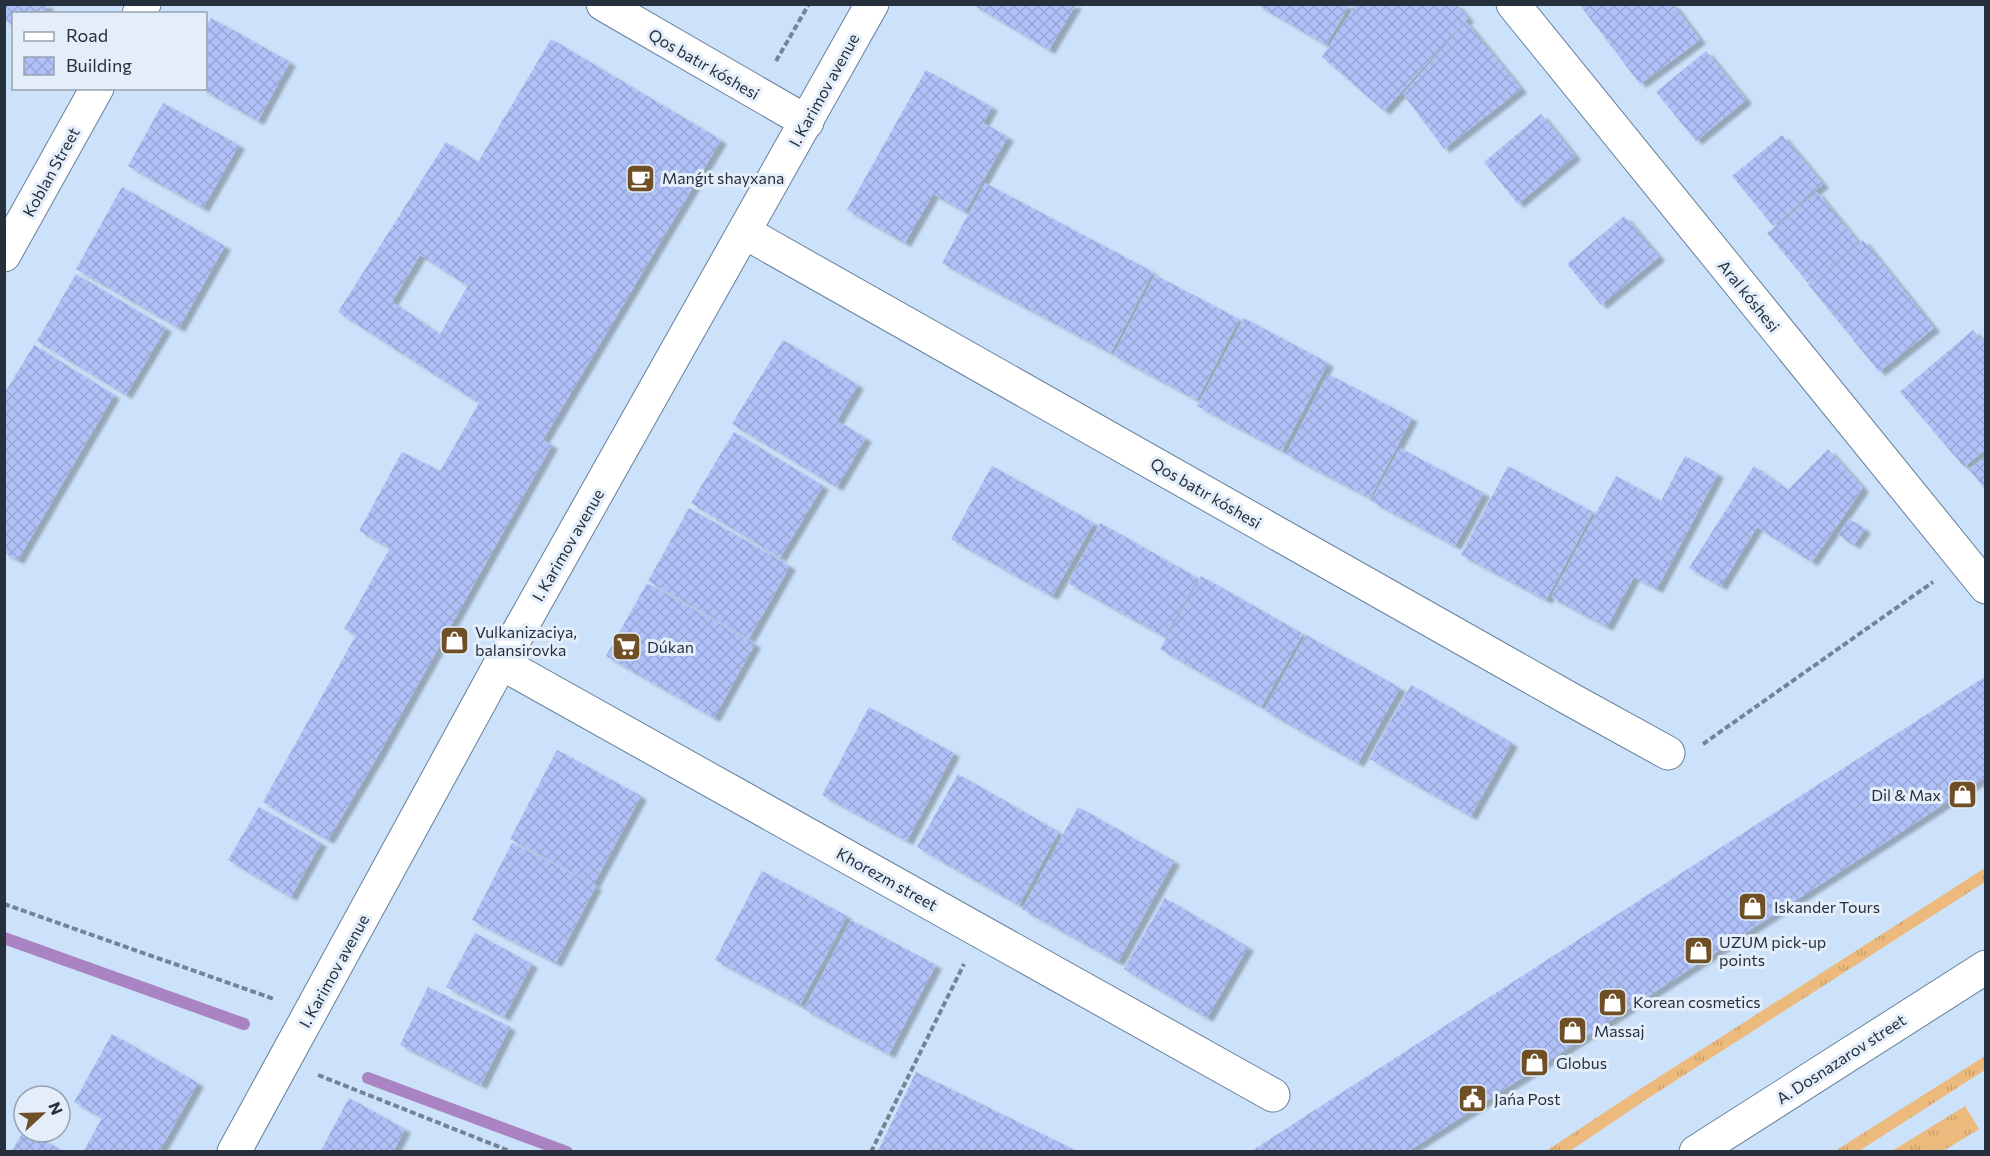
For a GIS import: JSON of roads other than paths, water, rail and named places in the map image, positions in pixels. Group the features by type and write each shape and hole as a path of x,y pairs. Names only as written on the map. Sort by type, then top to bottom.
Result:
{"street":[{"name":"Qos batır kóshesi","path":"603,4 807,122"},
{"name":"I. Karimov avenue","path":"234,1152 501,663 746,232 872,4"},
{"name":"Aral kóshesi","path":"1513,4 1986,587"},
{"name":"Koblan Street","path":"4,255 96,90"},
{"name":"Qos batır kóshesi","path":"746,232 1549,688 1668,753"},
{"name":"Khorezm street","path":"501,663 1273,1095"},
{"name":"A. Dosnazarov street","path":"1696,1152 1986,967"}],"waterway":[{"path":"4,938 244,1024"},
{"path":"368,1078 567,1152"}],"place":[{"name":"Manǵıt shayxana","path":"641,178"},
{"name":"Vulkanizaciya, balansirovka","path":"454,641"},
{"name":"Dúkan","path":"626,647"},
{"name":"Dil & Max","path":"1962,795"},
{"name":"Iskander Tours","path":"1753,907"},
{"name":"UZUM pick-up points","path":"1698,951"},
{"name":"Korean cosmetics","path":"1612,1002"},
{"name":"Massaj","path":"1573,1031"},
{"name":"Globus","path":"1535,1063"},
{"name":"Jańa Post","path":"1473,1099"}]}
